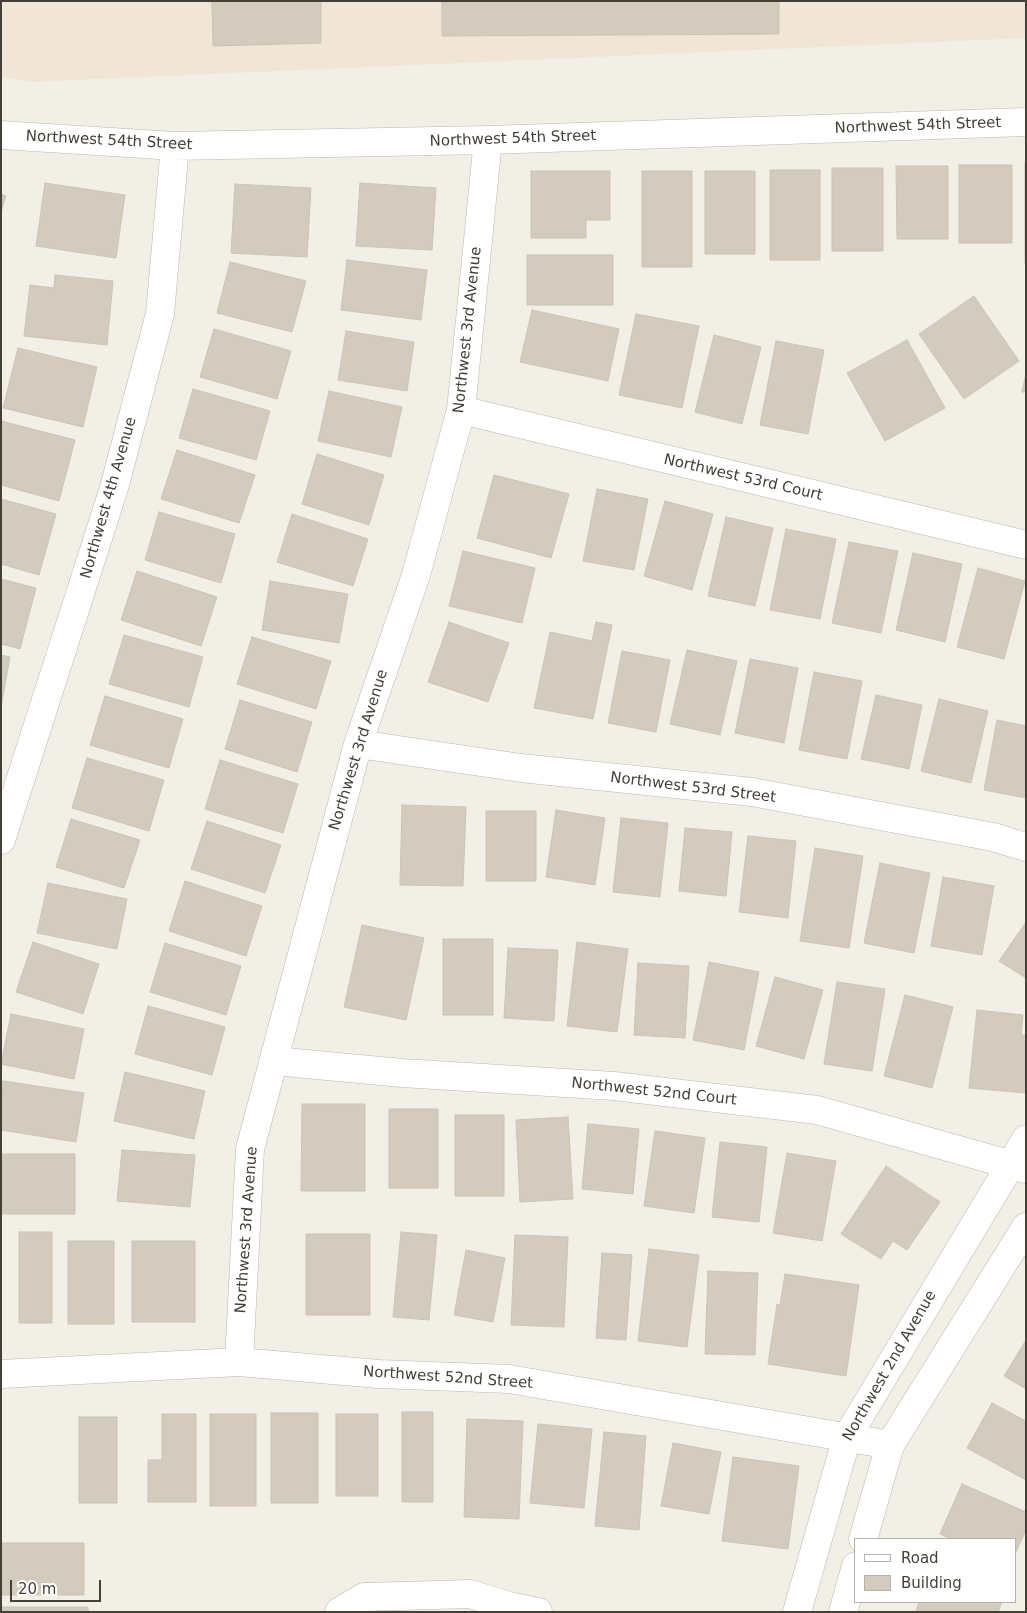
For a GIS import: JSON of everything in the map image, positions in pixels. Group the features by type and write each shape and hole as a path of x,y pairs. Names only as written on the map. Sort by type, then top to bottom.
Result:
{"street":[{"name":"Northwest 54th Street","path":"1,135 175,146 488,140 1026,122"},
{"name":"Northwest 3rd Avenue","path":"239,1362 250,1149 358,744 416,575 461,410 488,140"},
{"name":"Northwest 4th Avenue","path":"1,840 114,488 160,314 175,146"},
{"name":"Northwest 53rd Court","path":"461,410 1026,545"},
{"name":"Northwest 53rd Street","path":"358,744 521,768 752,792 993,837 1026,847"},
{"name":"Northwest 52nd Court","path":"274,1061 402,1073 614,1086 817,1110 1018,1167"},
{"name":"Northwest 2nd Avenue","path":"797,1612 847,1437 1018,1167 1026,1139"},
{"path":"863,1538 890,1444 1026,1227"},
{"name":"Northwest 52nd Street","path":"1,1374 239,1362 379,1374 509,1379 890,1444"},
{"path":"843,1612 854,1573"},
{"path":"339,1612 364,1597 470,1594 502,1609 538,1612"}],"shaded area":[{"path":"1,1 1026,1 1026,38 32,82 1,77"}],"building":[{"path":"212,1 321,1 321,43 213,46"},
{"path":"442,1 779,1 779,34 442,36"},
{"path":"1026,163 1026,263 1025,263"},
{"path":"959,165 1012,165 1012,243 959,243"},
{"path":"896,166 948,166 948,239 897,239"},
{"path":"832,168 883,168 883,251 832,251"},
{"path":"770,170 820,170 820,260 770,260"},
{"path":"531,171 610,171 610,220 586,220 586,238 531,238"},
{"path":"642,171 692,171 692,267 642,267"},
{"path":"705,171 755,171 755,254 705,254"},
{"path":"45,183 125,195 116,258 36,246"},
{"path":"360,183 436,188 432,250 356,246"},
{"path":"235,184 311,188 307,257 231,253"},
{"path":"1,194 6,196 1,212"},
{"path":"527,255 613,255 613,305 527,305"},
{"path":"347,260 427,270 421,320 341,310"},
{"path":"230,262 306,281 292,332 217,313"},
{"path":"55,275 113,281 107,345 24,336 30,285 54,288"},
{"path":"974,296 1019,361 964,399 919,334"},
{"path":"532,310 619,329 608,381 520,362"},
{"path":"636,314 699,326 682,408 619,395"},
{"path":"214,329 291,351 277,399 200,377"},
{"path":"346,331 414,342 407,391 338,380"},
{"path":"714,335 761,347 742,424 695,412"},
{"path":"907,340 945,408 885,441 847,373"},
{"path":"776,341 824,350 808,434 760,425"},
{"path":"18,348 97,367 83,427 3,408"},
{"path":"1026,374 1026,392 1022,392"},
{"path":"193,389 270,411 256,460 179,438"},
{"path":"329,391 402,407 391,457 318,441"},
{"path":"1,421 75,440 59,501 1,485"},
{"path":"177,450 255,475 239,523 161,499"},
{"path":"317,454 384,475 369,525 302,504"},
{"path":"494,475 569,494 551,558 477,538"},
{"path":"597,489 648,499 634,570 583,561"},
{"path":"1,499 56,514 39,575 1,564"},
{"path":"665,501 713,514 692,590 644,576"},
{"path":"159,512 235,534 221,583 145,560"},
{"path":"292,514 368,539 353,586 277,562"},
{"path":"726,517 773,528 755,606 708,596"},
{"path":"786,529 836,539 820,619 770,610"},
{"path":"849,542 898,551 881,633 832,623"},
{"path":"463,551 535,568 522,623 449,606"},
{"path":"913,553 962,564 945,642 896,630"},
{"path":"978,568 1025,581 1004,659 957,647"},
{"path":"137,571 217,597 201,646 121,620"},
{"path":"1,579 36,588 20,649 1,644"},
{"path":"270,581 348,594 339,643 262,630"},
{"path":"449,622 509,643 488,702 428,682"},
{"path":"596,622 612,625 593,719 534,708 550,632 592,641"},
{"path":"124,635 203,657 189,707 109,684"},
{"path":"252,637 331,661 316,709 237,684"},
{"path":"687,650 737,661 720,735 670,724"},
{"path":"622,651 670,660 656,732 608,723"},
{"path":"1,655 10,657 1,707"},
{"path":"750,659 798,668 784,743 735,733"},
{"path":"814,672 862,681 847,759 799,750"},
{"path":"876,695 922,705 909,769 861,759"},
{"path":"105,696 183,719 169,768 90,745"},
{"path":"939,699 988,711 971,783 921,771"},
{"path":"240,700 312,722 297,772 225,749"},
{"path":"997,720 1026,726 1026,798 984,790"},
{"path":"87,758 164,780 149,831 72,808"},
{"path":"220,760 298,784 283,833 205,809"},
{"path":"402,805 466,807 463,886 400,885"},
{"path":"556,810 605,818 595,885 546,877"},
{"path":"486,811 536,811 536,881 486,881"},
{"path":"621,818 668,823 660,897 613,892"},
{"path":"71,819 140,840 124,888 56,867"},
{"path":"207,821 281,845 265,893 191,869"},
{"path":"685,828 732,832 726,896 679,891"},
{"path":"748,836 796,841 788,918 739,912"},
{"path":"815,848 863,856 849,948 800,941"},
{"path":"880,863 930,873 914,953 864,943"},
{"path":"943,877 994,886 982,955 931,946"},
{"path":"185,881 262,906 246,956 169,931"},
{"path":"48,883 127,899 117,949 37,933"},
{"path":"1026,922 1026,978 999,961"},
{"path":"362,925 424,938 406,1020 344,1007"},
{"path":"443,939 493,939 493,1015 443,1015"},
{"path":"33,942 99,964 83,1014 16,992"},
{"path":"577,942 628,949 617,1032 567,1026"},
{"path":"165,943 241,966 226,1015 150,992"},
{"path":"508,948 558,950 554,1021 504,1018"},
{"path":"709,962 759,972 744,1050 693,1040"},
{"path":"638,963 689,966 685,1038 634,1035"},
{"path":"775,977 823,990 804,1059 756,1046"},
{"path":"837,982 885,989 872,1071 824,1064"},
{"path":"905,995 953,1007 932,1088 884,1076"},
{"path":"148,1006 225,1027 212,1075 135,1054"},
{"path":"977,1010 1023,1015 1021,1035 1026,1035 1026,1093 969,1088"},
{"path":"11,1014 84,1029 74,1079 1,1064"},
{"path":"125,1072 205,1091 194,1139 114,1121"},
{"path":"3,1081 84,1093 76,1142 1,1130"},
{"path":"302,1104 365,1104 365,1191 301,1191"},
{"path":"389,1109 438,1109 438,1188 389,1188"},
{"path":"455,1115 504,1115 504,1196 455,1196"},
{"path":"568,1117 573,1199 520,1202 516,1120"},
{"path":"588,1124 639,1129 633,1194 582,1189"},
{"path":"655,1131 705,1138 694,1213 644,1206"},
{"path":"720,1142 767,1147 759,1222 712,1217"},
{"path":"122,1150 195,1155 190,1207 117,1201"},
{"path":"787,1153 836,1161 822,1241 773,1233"},
{"path":"1,1154 75,1154 75,1214 1,1214"},
{"path":"886,1166 940,1202 907,1250 893,1241 881,1259 841,1234"},
{"path":"19,1232 52,1232 52,1323 19,1323"},
{"path":"401,1232 437,1235 429,1320 393,1317"},
{"path":"306,1234 370,1234 370,1315 306,1315"},
{"path":"515,1235 568,1237 564,1327 511,1325"},
{"path":"68,1241 114,1241 114,1324 68,1324"},
{"path":"132,1241 195,1241 195,1322 132,1322"},
{"path":"649,1249 699,1255 687,1347 638,1341"},
{"path":"466,1250 505,1258 493,1322 454,1315"},
{"path":"602,1253 632,1255 626,1340 596,1338"},
{"path":"708,1271 758,1273 755,1355 705,1354"},
{"path":"785,1274 859,1285 846,1376 768,1364 777,1304 780,1305"},
{"path":"1026,1340 1026,1389 1004,1376"},
{"path":"992,1403 1026,1421 1026,1480 967,1448"},
{"path":"402,1412 433,1412 433,1502 402,1502"},
{"path":"271,1413 318,1413 318,1503 271,1503"},
{"path":"162,1414 196,1414 196,1502 148,1502 148,1460 162,1460"},
{"path":"210,1414 256,1414 256,1506 210,1506"},
{"path":"336,1414 378,1414 378,1496 336,1496"},
{"path":"79,1417 117,1417 117,1503 79,1503"},
{"path":"467,1419 523,1421 519,1519 464,1517"},
{"path":"538,1424 592,1429 584,1508 530,1503"},
{"path":"604,1432 646,1436 639,1530 595,1526"},
{"path":"673,1443 721,1452 709,1514 661,1506"},
{"path":"733,1457 799,1466 788,1549 722,1541"},
{"path":"962,1484 1026,1512 1026,1530 1017,1550 1017,1538 949,1538 940,1534"},
{"path":"1,1543 84,1543 84,1595 1,1595"},
{"path":"919,1603 1002,1603 998,1612 916,1611"},
{"path":"1,1607 88,1607 88,1612 1,1612"}]}
